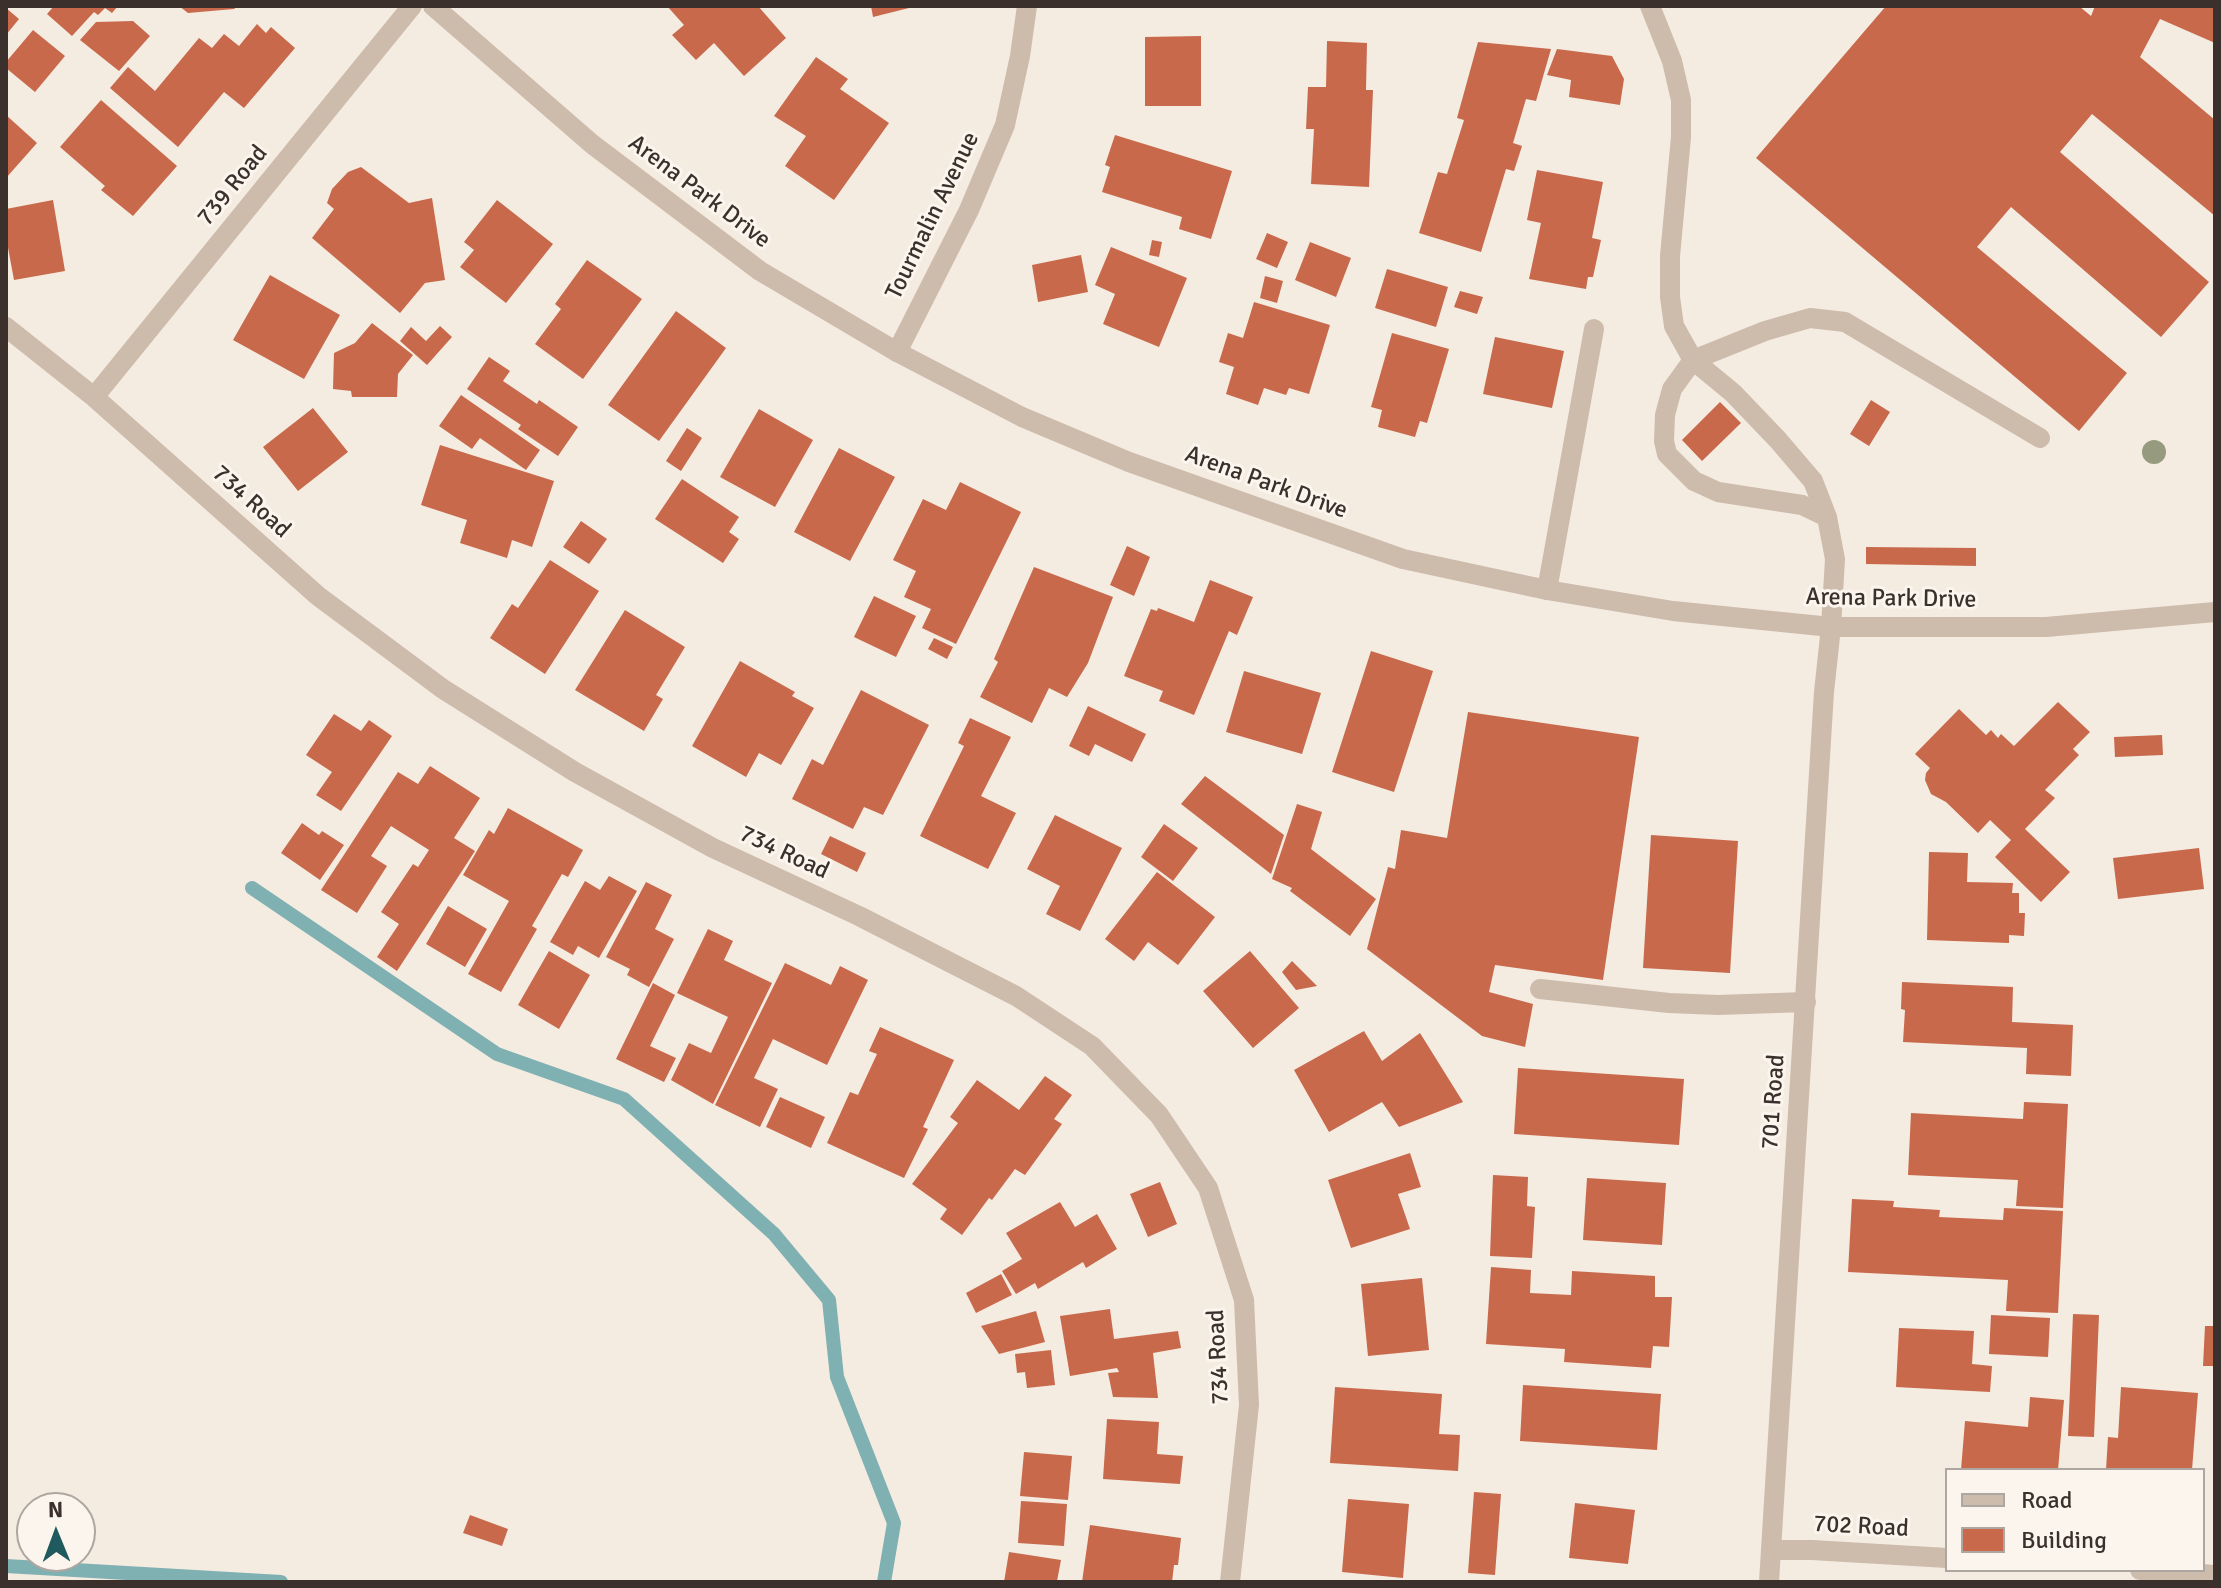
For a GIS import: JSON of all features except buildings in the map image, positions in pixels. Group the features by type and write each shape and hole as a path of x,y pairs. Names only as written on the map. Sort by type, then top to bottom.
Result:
{"street":[{"name":"739 Road","path":"94,397 412,6"},
{"name":"Arena Park Drive","path":"433,6 592,144 760,271 897,352 1022,417 1129,462 1403,559 1547,590 1673,611 1831,627 2046,627 2215,612"},
{"name":"Tourmalin Avenue","path":"897,352 969,210 1005,125 1027,6"},
{"path":"1650,6 1672,61 1681,100 1670,297 1674,326 1693,360"},
{"path":"1827,517 1802,505 1718,492 1694,481 1667,454 1665,415 1672,389 1693,360 1765,331 1810,318 1845,322 2040,438"},
{"name":"734 Road","path":"6,327 94,397 318,596 443,689 575,772 713,848 859,916 1016,996 1092,1046 1159,1115 1208,1188 1244,1300 1249,1405 1230,1582"},
{"path":"1547,590 1594,329"},
{"name":"701 Road","path":"1693,360 1733,393 1813,481 1827,517 1835,559 1824,692 1769,1582"},
{"path":"1540,989 1694,1004 1806,1002"},
{"name":"702 Road","path":"1772,1550 1945,1558"},
{"path":"2170,1572 2215,1575"}],"waterway":[{"path":"252,888 497,1054 624,1099 774,1234 829,1300 837,1377 894,1523 884,1582"},
{"path":"6,1566 281,1582"}]}
